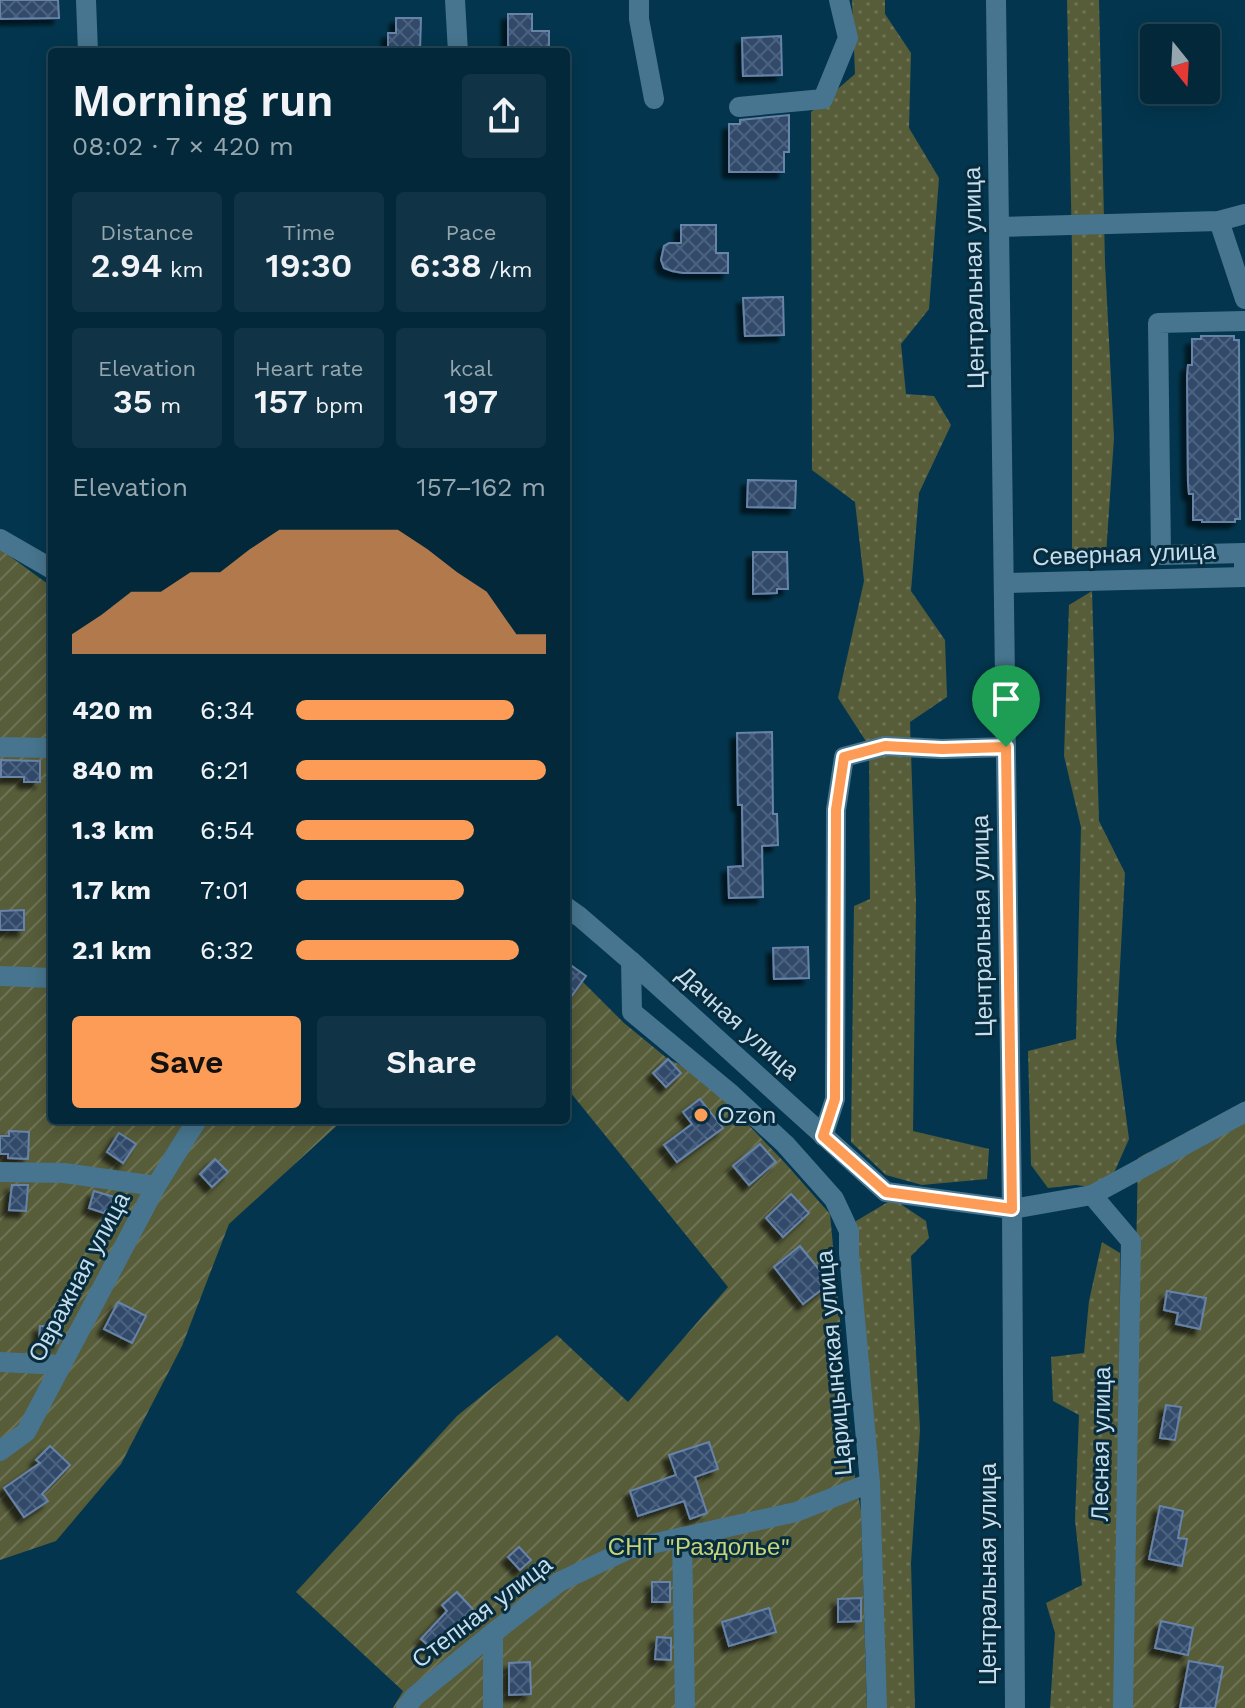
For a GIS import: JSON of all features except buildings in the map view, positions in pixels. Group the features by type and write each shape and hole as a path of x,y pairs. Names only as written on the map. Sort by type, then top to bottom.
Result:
{"street":[{"path":"86,0 88,48"},
{"path":"455,0 458,48"},
{"path":"639,0 639,19 654,99"},
{"path":"739,107 823,99 848,38 839,0"},
{"name":"Центральная улица","path":"996,0 1012,1209 1015,1708"},
{"path":"999,227 1219,221 1245,214"},
{"path":"1219,221 1245,299"},
{"path":"1245,321 1158,323 1161,555 1244,553 1245,577"},
{"path":"0,539 48,567"},
{"path":"0,553 25,553"},
{"name":"Северная улица","path":"1005,583 1245,577"},
{"path":"823,1136 835,1099 836,810 844,757 885,746 942,749 1006,747"},
{"path":"0,747 48,748"},
{"name":"Дачная улица","path":"571,916 631,961 886,1192 1012,1209 1092,1195 1245,1112"},
{"name":"Царицынская улица","path":"631,961 632,1012 731,1094 785,1144 834,1199 849,1231 870,1483 877,1708"},
{"path":"0,976 48,978"},
{"name":"Овражная улица","path":"0,1451 26,1432 156,1186 195,1124"},
{"path":"0,1172 64,1173 156,1186"},
{"name":"Лесная улица","path":"1092,1195 1131,1241 1123,1708"},
{"path":"0,1362 61,1365"},
{"name":"Степная улица","path":"406,1708 414,1697 559,1582 629,1549 796,1512 870,1483"},
{"path":"682,1537 685,1708"},
{"path":"493,1633 493,1708"}],"green space":[{"path":"852,0 885,0 885,14 911,53 909,128 939,178 929,309 901,344 906,394 934,396 951,425 919,493 911,591 945,640 947,697 910,722 916,901 913,1131 989,1149 987,1179 922,1185 886,1175 851,1142 854,906 870,899 869,746 838,698 864,581 855,502 812,470 811,112 855,74"},
{"path":"1067,0 1099,0 1105,263 1114,438 1106,554 1072,554 1072,250"},
{"path":"0,549 48,584 48,1124 339,1124 229,1224 182,1346 121,1464 56,1541 0,1560"},
{"path":"1092,591 1099,821 1125,873 1116,1041 1129,1139 1110,1182 1098,1188 1076,1185 1048,1188 1031,1165 1028,1051 1076,1039 1081,827 1064,756 1069,605"},
{"name":"СНТ \"Раздолье\"","path":"570,969 624,1023 668,1059 691,1070 711,1086 830,1214 854,1470 861,1511 867,1708 393,1708 403,1691 296,1592 457,1416 557,1335 628,1402 728,1287 570,1092"},
{"path":"1245,1101 1245,1708 1127,1708 1138,1158"},
{"path":"893,1199 926,1221 929,1238 911,1256 920,1430 911,1563 915,1708 877,1708 856,1267 856,1221"},
{"path":"1102,1242 1120,1253 1119,1708 1050,1708 1055,1633 1046,1603 1082,1585 1075,1520 1079,1415 1053,1401 1051,1357 1084,1353 1089,1301"}],"place":[{"name":"Ozon","path":"701,1115"}],"route":[{"path":"885,746 942,749 1006,747 1012,1209 886,1192 823,1136 835,1099 836,810 844,757 885,746"}]}
